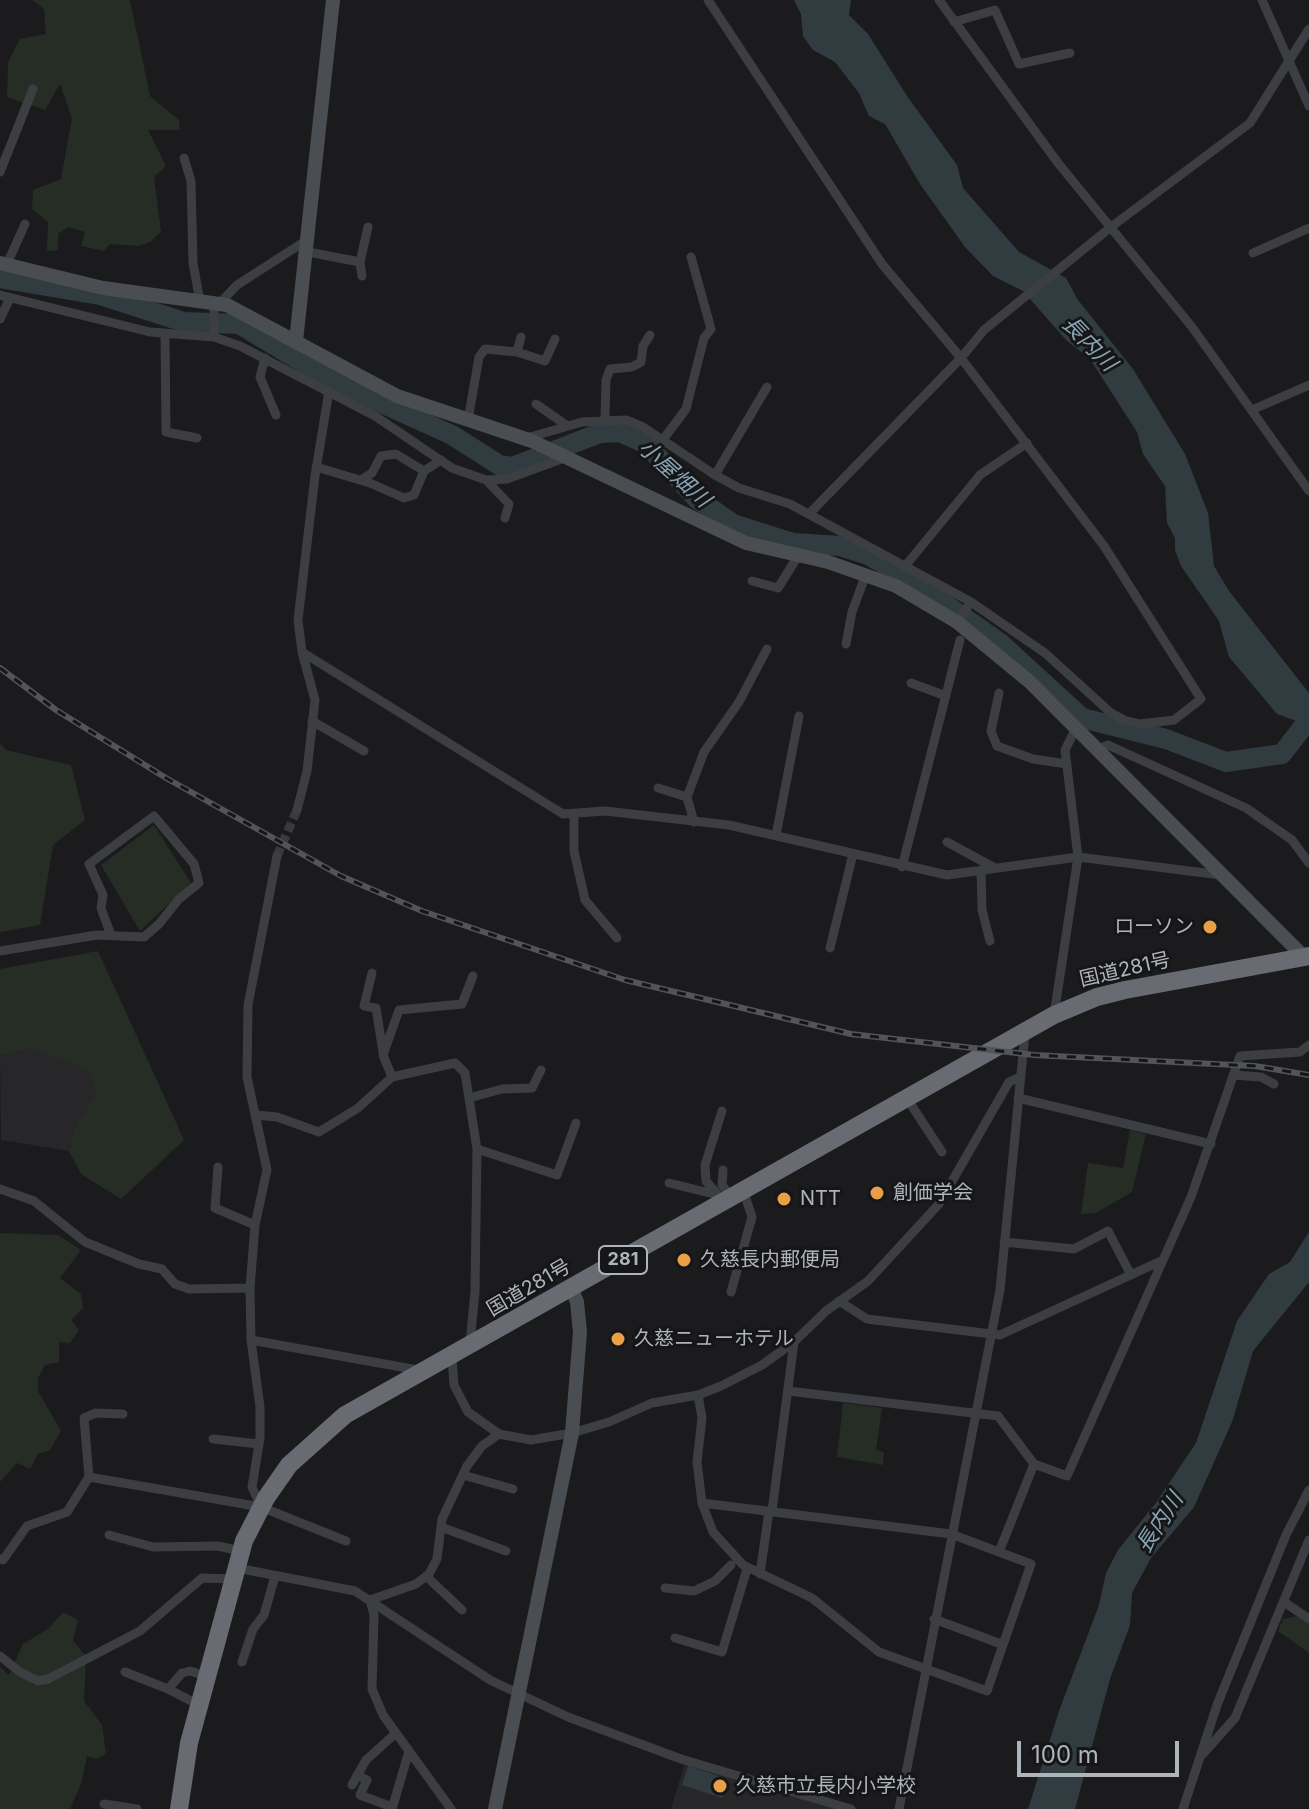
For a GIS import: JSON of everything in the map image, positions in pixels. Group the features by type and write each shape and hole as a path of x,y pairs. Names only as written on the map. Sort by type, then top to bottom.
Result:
{"highway":[{"name":"国道281号","path":"179,1809 189,1743 237,1566 261,1507 289,1465 345,1415 1054,1015 1097,997 1125,990 1306,956"}],"street":[{"path":"296,341 309,245 333,0"},
{"path":"529,440 566,425 605,418 626,420 715,475 809,514 854,541 906,565 1045,653 1111,713 1124,720 1140,724 1174,720 1201,699 1104,546 961,358 882,264 708,0"},
{"path":"939,0 1058,163 1254,409 1309,491"},
{"path":"1262,0 1309,106"},
{"path":"954,22 995,10 1019,64 1070,53"},
{"path":"809,514 1002,314 1111,227 1250,123 1309,29"},
{"path":"0,172 33,89"},
{"path":"184,158 191,181 193,263 212,304 214,333"},
{"path":"25,224 4,264 103,288 212,304 296,341 397,396 529,440 746,543 866,574 896,586 958,621 1030,682 1221,875 1306,956"},
{"path":"362,276 360,262 368,227"},
{"path":"1253,253 1309,228"},
{"path":"212,304 237,285 309,245 360,262"},
{"path":"662,441 686,409 704,338 711,329 691,257"},
{"path":"0,319 5,296 165,333 214,333 403,432 441,460 486,480 509,504 505,518"},
{"path":"165,333 166,432 197,438"},
{"path":"605,418 606,380 610,369 632,367 641,362 643,346 650,335"},
{"path":"517,352 521,337"},
{"path":"468,420 479,357 485,349 517,352 545,361 555,339"},
{"path":"265,358 260,377 276,415"},
{"path":"1254,409 1309,385"},
{"path":"715,475 767,387"},
{"path":"297,810 307,771 315,700 302,652 298,620 316,467 329,391"},
{"path":"536,404 566,425"},
{"path":"906,565 980,475 1027,443"},
{"path":"361,480 372,473 381,456 396,454 424,471"},
{"path":"486,480 507,479 563,456"},
{"path":"316,467 361,480 404,498 414,495 424,471 441,460"},
{"path":"752,581 778,588 798,556"},
{"path":"846,644 852,612 866,574"},
{"path":"958,621 970,604"},
{"path":"902,867 960,640"},
{"path":"694,822 687,797 704,752 739,702 767,649"},
{"path":"302,652 563,814 605,811 776,835 902,867 947,875 1078,857 1221,875"},
{"path":"911,683 946,696"},
{"path":"999,693 991,731 997,746 1033,759 1067,764"},
{"path":"776,835 799,716"},
{"path":"312,721 364,751"},
{"path":"1054,1015 1078,857 1067,764 1067,740 1075,730"},
{"path":"1096,750 1108,745 1246,808 1292,840 1309,863"},
{"path":"658,788 687,797"},
{"path":"574,815 574,851 585,900 617,938"},
{"path":"0,951 111,935 144,937 199,883 194,864 154,816 89,864 103,895 101,908 111,935"},
{"path":"947,842 995,868"},
{"path":"830,948 853,854"},
{"path":"261,1507 252,1487 259,1444 260,1407 251,1340 250,1288 255,1225 267,1170 247,1077 248,1005 277,856"},
{"path":"981,870 982,910 990,941"},
{"path":"372,973 364,1006 376,1008 383,1055 392,1077"},
{"path":"383,1055 399,1010 462,1004 473,976"},
{"path":"899,1809 991,1334 1004,1242 1025,1033"},
{"path":"788,1391 998,1416 1034,1464 1067,1476 1211,1144 1240,1056 1300,1052 1309,1045"},
{"path":"256,1115 277,1117 319,1132 358,1108 392,1077 455,1063 465,1073 477,1149 475,1292 470,1347"},
{"path":"469,1098 502,1089 532,1088 541,1070"},
{"path":"1233,1075 1261,1077 1274,1084"},
{"path":"452,1357 454,1385 468,1412 499,1434 531,1440 609,1422 652,1403 698,1395 762,1365 868,1281 939,1204 1009,1082 1020,1077"},
{"path":"1018,1098 1211,1144"},
{"path":"908,1100 942,1152"},
{"path":"722,1111 705,1165 706,1181 731,1195"},
{"path":"477,1149 557,1175 576,1123"},
{"path":"218,1167 215,1208 255,1225"},
{"path":"723,1170 722,1185 752,1217 731,1292"},
{"path":"669,1183 731,1195"},
{"path":"0,1189 34,1201 85,1242 139,1264 162,1269 175,1284 189,1289 250,1288"},
{"path":"1004,1242 1074,1249 1108,1231 1131,1275"},
{"path":"839,1301 867,1319 1000,1335 1161,1261"},
{"path":"495,1809 572,1433 580,1332 577,1302 572,1289"},
{"path":"251,1340 426,1372"},
{"path":"760,1574 794,1342"},
{"path":"698,1395 702,1418 697,1462 702,1503 713,1532 747,1569 812,1598 879,1652 987,1691 1031,1564 951,1534 702,1503"},
{"path":"0,1559 3,1560 27,1526 67,1512 89,1477 84,1418 96,1413 123,1414"},
{"path":"370,1600 426,1576 437,1559 441,1527 463,1475 482,1446 499,1434"},
{"path":"213,1439 259,1444"},
{"path":"999,1552 1034,1464"},
{"path":"463,1475 513,1489"},
{"path":"89,1477 261,1507 346,1541"},
{"path":"1183,1809 1228,1676 1286,1535 1309,1490"},
{"path":"441,1527 506,1551"},
{"path":"109,1535 153,1547 218,1546 237,1566 275,1576 333,1584 370,1600 490,1680 568,1717 681,1759 851,1809"},
{"path":"1200,1757 1235,1718 1309,1540"},
{"path":"665,1588 694,1591 715,1581 731,1565"},
{"path":"0,1656 38,1681 48,1679 140,1631 202,1578 237,1566"},
{"path":"675,1638 722,1652 747,1569"},
{"path":"242,1662 253,1629 264,1615 275,1576"},
{"path":"426,1576 462,1610"},
{"path":"370,1600 374,1615 372,1689 396,1733 451,1809"},
{"path":"1284,1602 1309,1619"},
{"path":"934,1619 1001,1644"},
{"path":"168,1689 182,1673 190,1671 209,1677"},
{"path":"125,1672 201,1706"},
{"path":"396,1733 366,1760 355,1780 367,1780 360,1795 392,1808 409,1751"},
{"path":"104,1804 137,1809"}],"shaded area":[{"path":"32,0 130,0 150,96 179,120 180,130 148,130 166,166 154,177 161,232 150,242 139,246 110,244 104,251 81,246 85,232 68,227 58,234 58,250 47,251 48,222 32,209 33,190 61,179 72,118 60,84 45,110 7,97 8,62 20,39 46,34 44,9"},
{"path":"0,743 6,750 71,765 85,820 53,845 40,925 0,932"},
{"path":"154,825 191,883 140,931 101,865"},
{"path":"98,951 184,1140 121,1199 81,1174 69,1151 76,1124 96,1095 89,1071 33,1049 0,1055 0,969"},
{"path":"33,1049 89,1071 96,1095 76,1124 69,1151 1,1140 0,1055"},
{"path":"1130,1130 1146,1134 1132,1192 1096,1213 1081,1214 1088,1163 1123,1168"},
{"path":"0,1233 58,1235 81,1250 60,1278 81,1294 83,1308 71,1320 79,1330 70,1343 59,1342 59,1362 45,1365 38,1378 38,1391 61,1431 50,1450 38,1454 30,1469 17,1463 0,1482"},
{"path":"843,1403 882,1408 876,1450 884,1452 883,1465 837,1457"},
{"path":"63,1612 78,1620 73,1641 86,1656 84,1701 102,1725 106,1754 96,1759 87,1756 81,1784 70,1809 0,1809 0,1667 9,1675 23,1644 48,1629"},
{"path":"1297,1616 1309,1624 1309,1653 1278,1631 1283,1619"},
{"name":"久慈市立長内小学校","path":"685,1763 837,1809 671,1809"}],"water":[{"name":"長内川","path":"794,0 851,0 849,15 868,34 907,96 957,165 963,188 1019,252 1066,278 1078,300 1133,369 1185,454 1208,513 1214,566 1229,591 1309,693 1309,722 1299,722 1277,714 1229,657 1219,621 1181,566 1175,550 1175,538 1167,523 1165,486 1143,454 1137,432 1090,359 1066,340 1023,291 993,276 965,247 920,184 885,124 869,116 859,93 835,62 813,50 803,36 801,14"},
{"name":"長内川","path":"1309,1232 1309,1282 1253,1351 1232,1422 1194,1507 1151,1558 1132,1593 1130,1625 1110,1679 1075,1809 1028,1809 1059,1711 1099,1605 1106,1573 1118,1550 1155,1504 1196,1443 1237,1321 1269,1274 1290,1262"},
{"path":"688,1766 728,1779 722,1798 682,1785"}],"waterway":[{"name":"小屋畑川","path":"0,278 100,295 184,322 239,324 337,383 452,435 499,465 512,467 600,433 620,432 645,443 697,499 733,524 793,543 840,546 868,555 902,574 1000,643 1082,718 1166,739 1226,762 1282,754 1309,719"}],"tunnel":[{"path":"277,856 297,810"}],"railway":[{"path":"0,668 56,710 166,778 341,876 422,911 625,980 851,1034 1034,1055 1255,1066 1309,1075"}],"place":[{"name":"ローソン","path":"1210,927"},
{"name":"創価学会","path":"877,1193"},
{"name":"NTT","path":"784,1199"},
{"name":"久慈長内郵便局","path":"684,1260"},
{"name":"久慈ニューホテル","path":"618,1339"},
{"name":"久慈市立長内小学校","path":"720,1786"}]}
